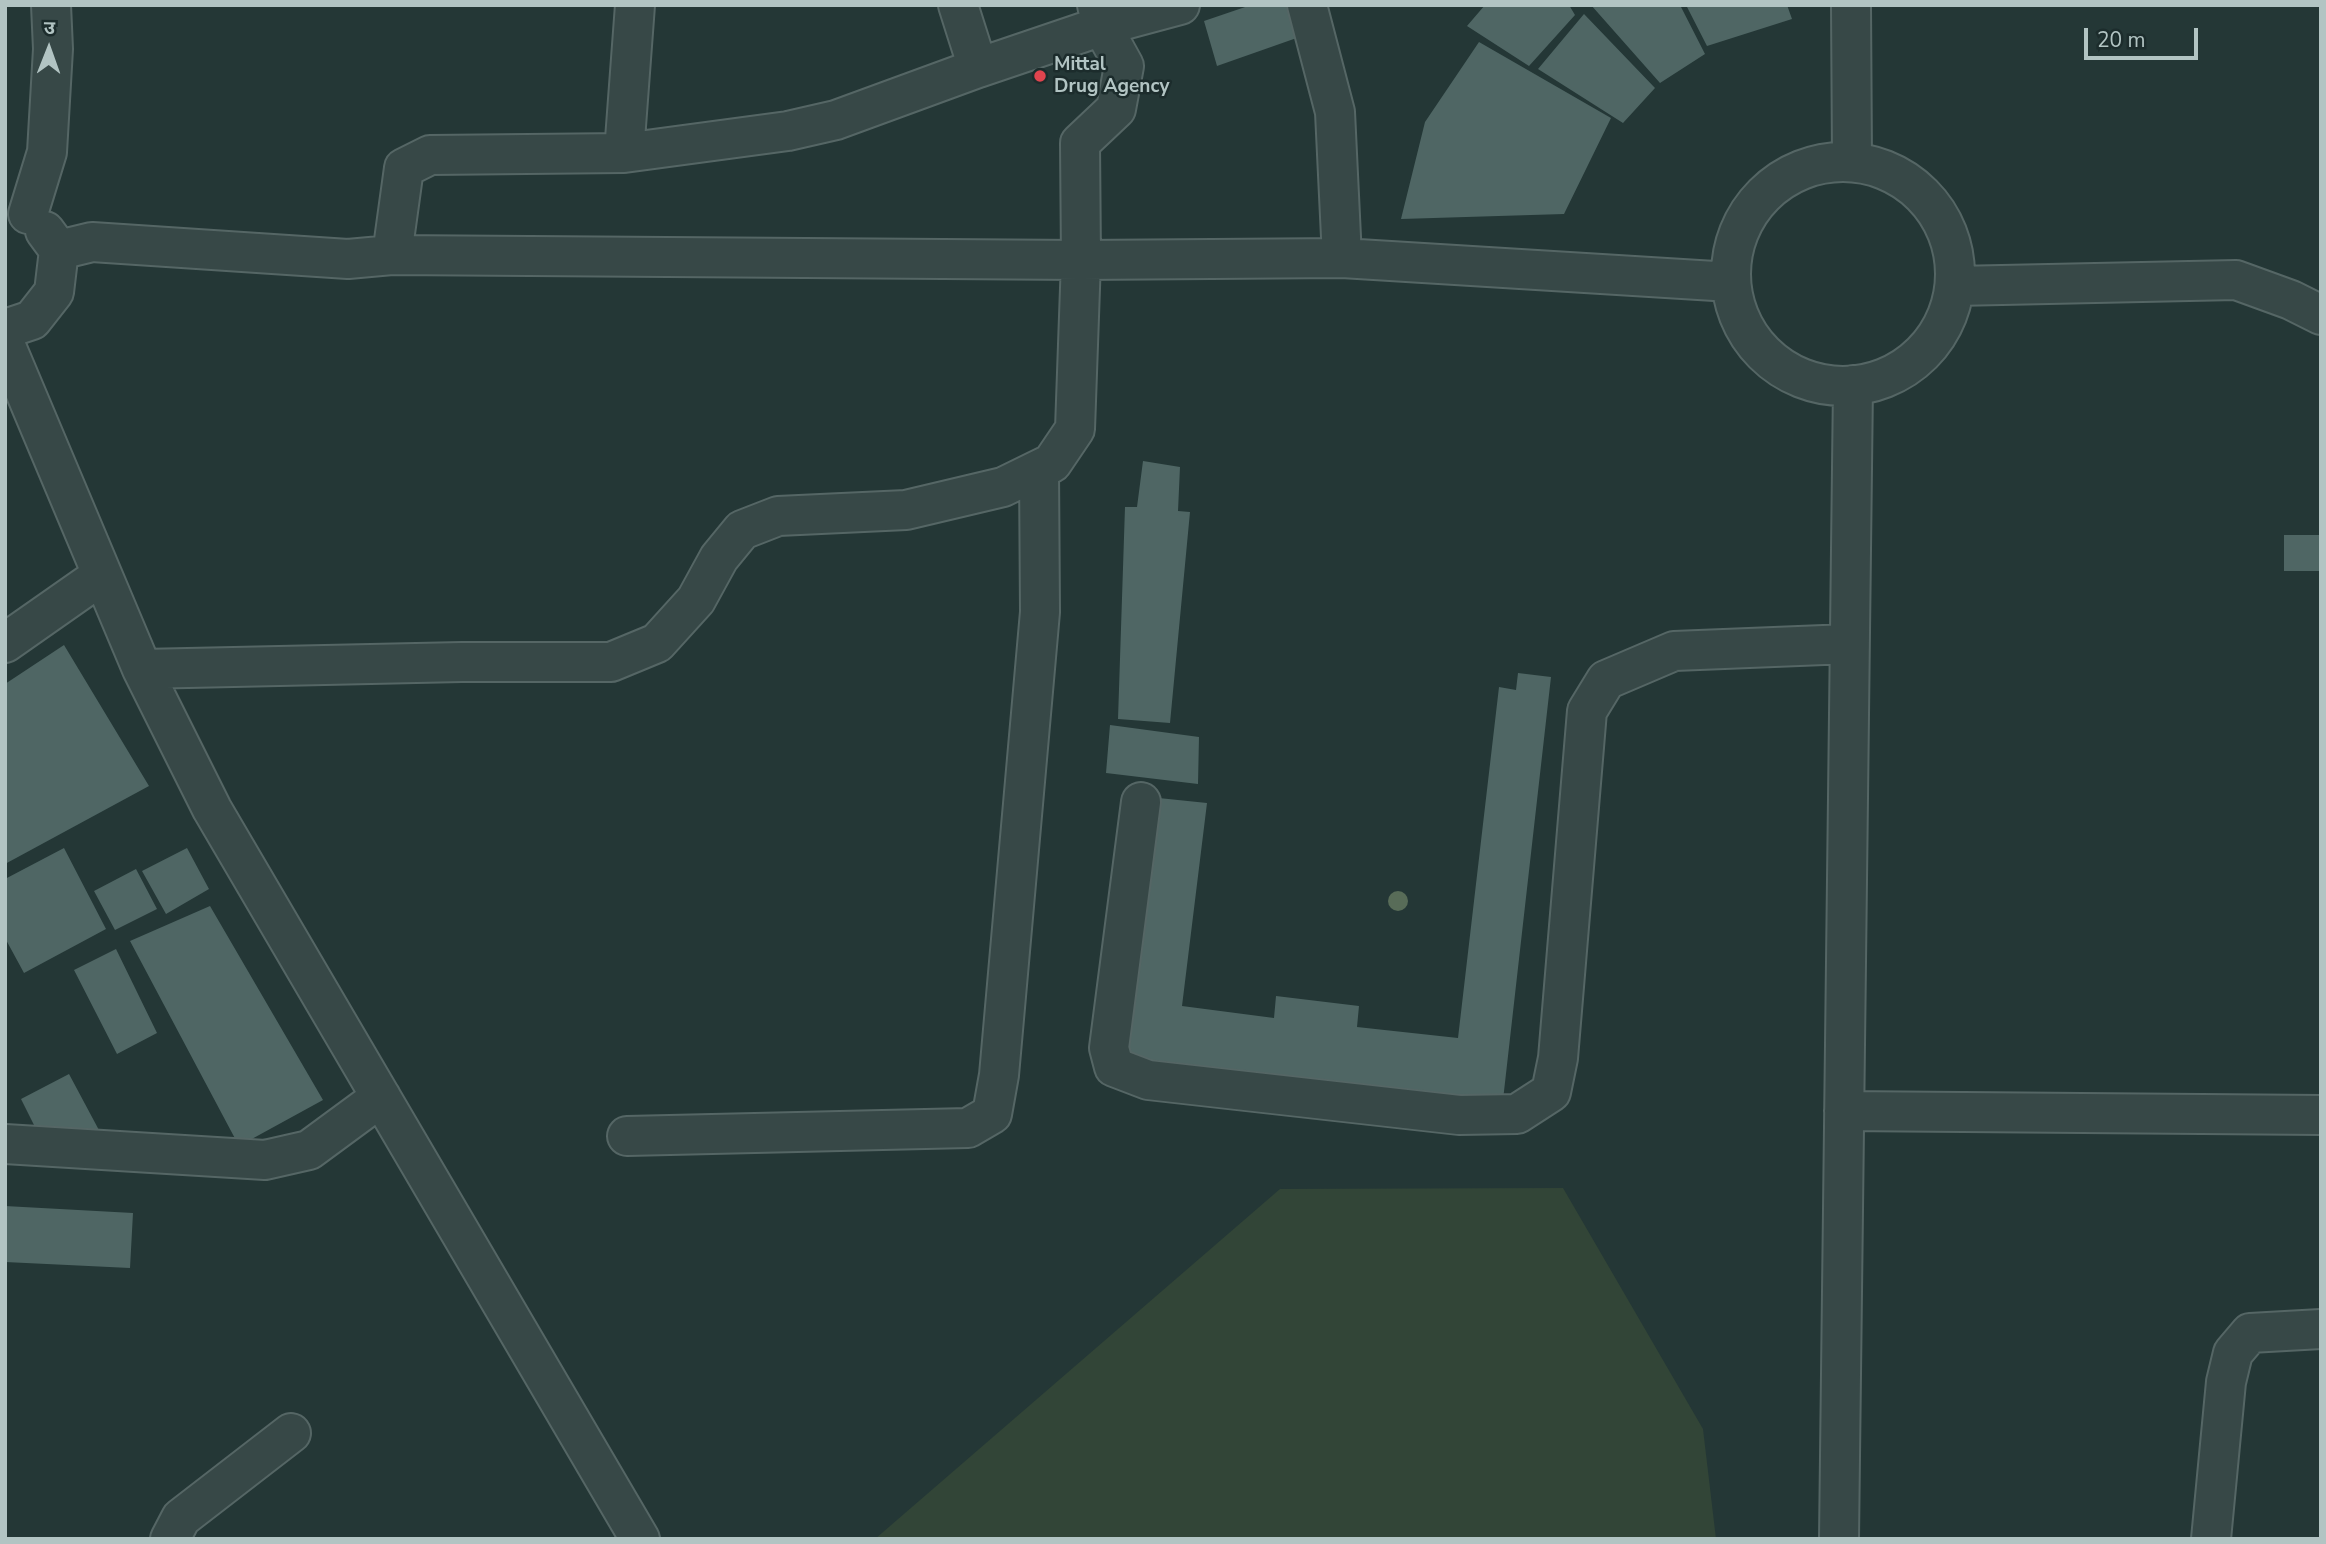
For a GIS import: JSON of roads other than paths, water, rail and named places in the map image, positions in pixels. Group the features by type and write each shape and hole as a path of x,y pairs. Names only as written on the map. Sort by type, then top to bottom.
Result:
{"street":[{"path":"5,329 32,320 54,292 59,250 47,233 16,211 47,152 53,49 51,5"},
{"path":"624,153 635,5"},
{"path":"958,5 978,68"},
{"path":"392,255 404,168 430,155 624,153 788,131 836,120 978,68 1100,16 1180,5"},
{"path":"1307,5 1335,112 1342,258"},
{"path":"1851,5 1852,161"},
{"path":"142,669 462,662 611,662 657,643 696,600 719,558 742,530 778,516 906,510 1003,487 1052,463 1075,429 1082,260 1080,143 1116,109 1124,66 1100,16"},
{"path":"1852,161 1877,167 1900,177 1922,193 1938,212 1949,236 1955,260 1955,286 1950,311 1938,334 1922,354 1902,370 1878,380 1853,385 1827,385 1803,378 1780,366 1761,350 1745,330 1735,307 1731,282 1737,235 1748,213 1763,194 1782,179 1804,168 1827,162 1852,161"},
{"path":"59,250 92,242 348,259 392,255 1082,260 1342,258 1731,282"},
{"path":"1955,286 2236,280 2291,300 2321,315"},
{"path":"5,344 142,669 212,809 381,1097 629,1534"},
{"path":"1839,1539 1853,385"},
{"path":"627,1136 968,1128 992,1114 999,1075 1040,612 1038,470"},
{"path":"5,643 102,575"},
{"path":"1141,802 1109,1048 1114,1067 1148,1080 1459,1115 1517,1114 1551,1093 1558,1058 1587,711 1606,680 1674,651 1849,644"},
{"path":"5,1144 265,1160 309,1150 381,1097"},
{"path":"1844,1111 2321,1115"},
{"path":"2211,1539 2226,1382 2233,1353 2250,1333 2321,1329"},
{"path":"170,1539 181,1518 292,1433"}],"place":[{"name":"Mittal Drug Agency","path":"1040,76"}]}
